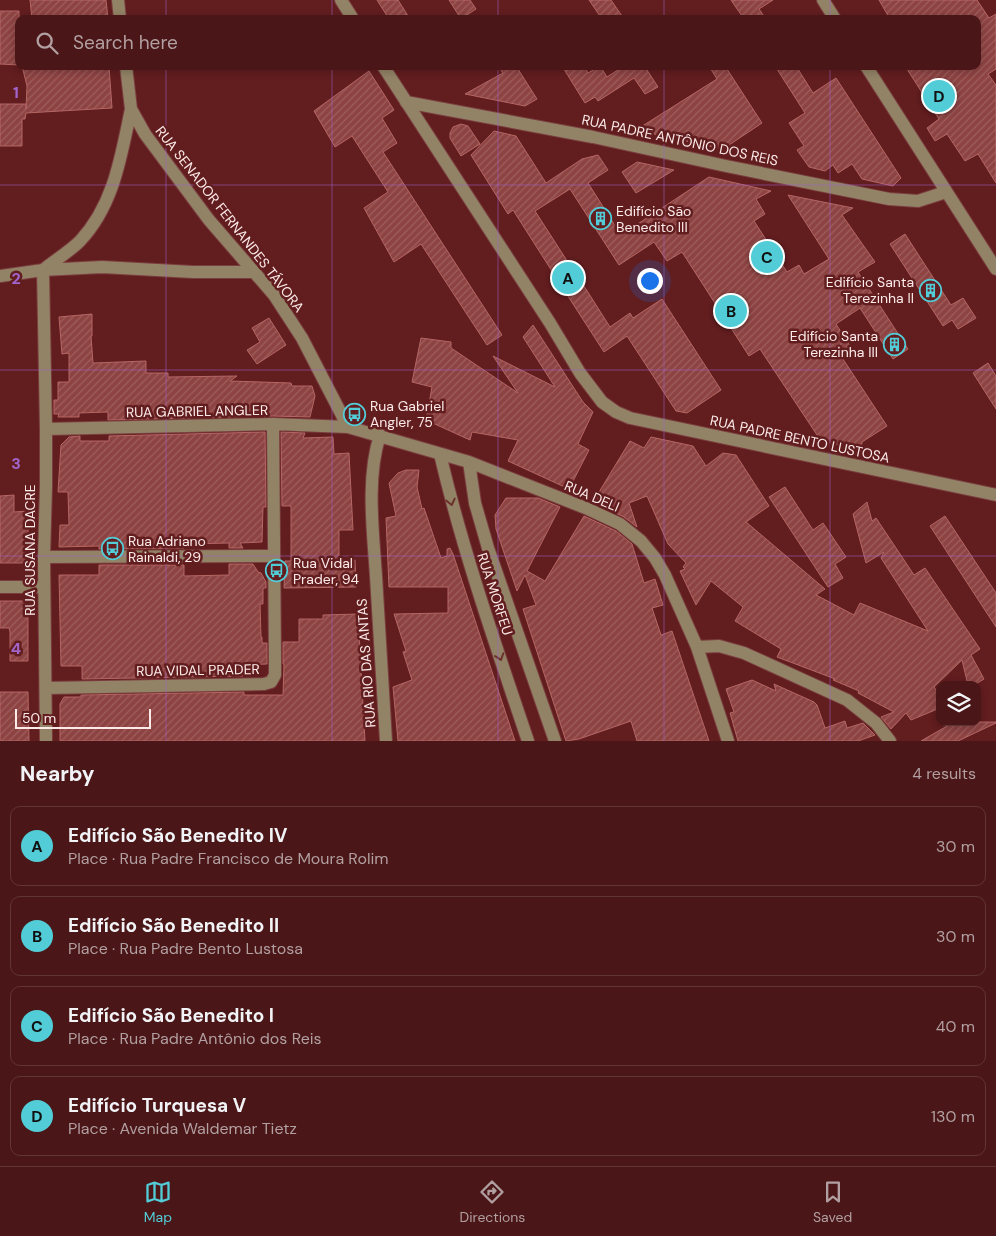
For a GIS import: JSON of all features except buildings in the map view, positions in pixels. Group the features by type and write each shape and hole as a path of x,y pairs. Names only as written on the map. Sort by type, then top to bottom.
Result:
{"street":[{"path":"118,0 120,15"},
{"path":"341,0 350,15"},
{"path":"823,0 832,15"},
{"name":"RUA SENADOR FERNANDES TÁVORA","path":"43,270 79,241 109,198 121,157 131,109 126,70"},
{"path":"386,70 406,102"},
{"path":"869,70 996,269"},
{"name":"RUA PADRE ANTÔNIO DOS REIS","path":"406,102 593,137 889,199 918,201 946,192"},
{"name":"RUA PADRE BENTO LUSTOSA","path":"406,102 550,323 580,373 602,402 616,412 630,418 996,495"},
{"name":"RUA SENADOR FERNANDES TÁVORA","path":"131,109 153,146 209,220 274,295 302,338 348,427"},
{"path":"0,276 43,270 102,267 192,272 254,272"},
{"name":"RUA SUSANA DACRE","path":"43,270 46,429 44,557 46,741"},
{"name":"RUA GABRIEL ANGLER","path":"46,429 273,424 348,427"},
{"name":"RUA VIDAL PRADER","path":"46,688 264,684 271,682 275,675 273,424"},
{"name":"RUA DELI","path":"348,427 468,462 588,509 620,524 641,541 655,558 665,576 697,647 728,741"},
{"name":"RUA RIO DAS ANTAS","path":"380,435 374,452 373,536 386,741"},
{"name":"RUA MORFEU","path":"440,454 452,508 472,575 528,741"},
{"path":"468,462 475,502 488,548 555,741"},
{"path":"44,557 274,556"},
{"path":"0,587 44,587"},
{"path":"697,647 719,646 744,653 847,700 876,723 890,741"}],"place":[{"name":"Edifício Turquesa V","path":"939,96"},
{"name":"Edifício São Benedito III","path":"600,219"},
{"name":"Edifício São Benedito I","path":"767,257"},
{"name":"Edifício São Benedito IV","path":"568,278"},
{"name":"Edifício Santa Terezinha II","path":"930,290"},
{"name":"Edifício São Benedito II","path":"731,311"},
{"name":"Edifício Santa Terezinha III","path":"894,344"},
{"name":"Rua Gabriel Angler, 75","path":"354,414"},
{"name":"Rua Adriano Rainaldi, 29","path":"112,549"},
{"name":"Rua Vidal Prader, 94","path":"277,571"}]}
